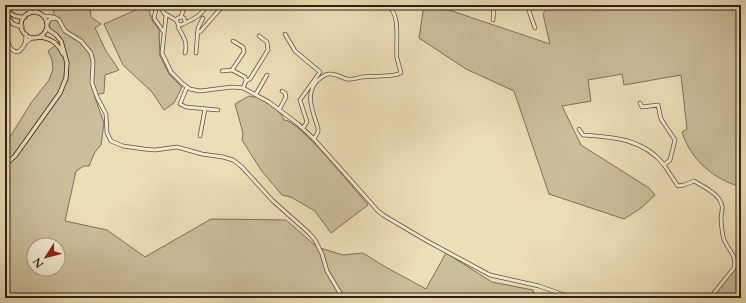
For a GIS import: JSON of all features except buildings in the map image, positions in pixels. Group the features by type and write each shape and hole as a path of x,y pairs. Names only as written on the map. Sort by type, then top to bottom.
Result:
{"main road":[{"path":"5,10 12,16 19,18 37,13 43,16 49,30 61,41 66,63 66,78 60,93 15,156 5,165"},
{"path":"5,14 13,24 22,27"},
{"path":"24,17 22,27 26,34 32,38 48,38 56,43 66,63"},
{"path":"39,37 44,33 47,25"}],"street":[{"path":"32,5 37,13"},
{"path":"29,14 32,5"},
{"path":"158,5 154,17 164,33"},
{"path":"158,5 164,12 176,20 179,25 178,27 186,40 187,47 185,53"},
{"path":"176,20 181,17 185,5"},
{"path":"196,53 198,31 202,12 208,5"},
{"path":"314,139 318,132 318,128 310,101 310,94 316,81 322,76 330,74 346,79 352,79 401,73 397,58 396,23 391,9 387,5"},
{"path":"493,20 494,5 500,5"},
{"path":"521,5 528,8 535,28"},
{"path":"198,31 200,32 220,9"},
{"path":"156,12 164,12"},
{"path":"164,12 165,19 162,53 170,72 187,87 194,91 232,87 243,88 256,94 304,128 378,211 395,222 490,275 539,286 573,298"},
{"path":"43,16 51,16 61,21 66,32 81,41 91,53 93,62 91,76 92,83 97,97 106,114 108,133 111,141 123,146 144,149 155,150 177,147 233,160 242,167 272,200 315,240 329,275 343,298"},
{"path":"181,17 184,18 185,22"},
{"path":"179,25 183,25 185,22 201,17"},
{"path":"47,25 50,19 57,18"},
{"path":"158,22 172,18"},
{"path":"5,30 12,51 18,52 23,48 26,42 26,34"},
{"path":"285,34 295,51 320,72 300,100 307,122 304,128"},
{"path":"243,88 246,81 250,79 268,50 267,42 259,36"},
{"path":"26,42 32,38"},
{"path":"232,70 244,52 243,47 233,41"},
{"path":"222,71 232,70 245,77 246,81"},
{"path":"256,94 267,75"},
{"path":"187,87 180,104 186,107 218,110"},
{"path":"280,110 286,97 285,93 282,91"},
{"path":"640,103 642,107 658,105 660,118 675,140 670,160 664,165"},
{"path":"200,136 205,108"},
{"path":"579,128 583,135 612,136 642,145 664,165 678,186 684,186 694,181 717,196 723,209 721,217 723,237 735,260 734,268 711,298"}],"shaded area":[{"path":"49,5 90,5 91,17 101,24 95,28 106,51 119,70 105,75 104,93 94,95 104,123 101,145 95,152 89,166 84,166 76,171 65,221 107,230 145,257 211,219 286,220 317,247 343,255 363,253 426,289 446,253 492,282 533,290 535,298 5,298 5,145 31,103 49,80 53,69 52,60 48,51 61,41 50,30 48,25 54,12"},
{"path":"147,5 153,22 159,29 160,56 169,74 182,87 174,103 164,110 152,92 123,65 104,24"},
{"path":"424,5 434,5 550,44 543,14 548,5 741,5 741,187 721,179 704,167 697,160 686,142 682,132 687,129 681,75 624,85 622,74 588,80 591,101 562,106 581,145 649,188 655,195 641,208 624,219 549,194 514,91 466,69 419,38"},
{"path":"249,96 263,99 280,113 284,120 291,123 301,131 327,157 368,205 331,233 315,211 291,197 282,195 261,170 242,140 243,133 235,104"},
{"path":"736,264 741,267 741,298 711,298"}]}
